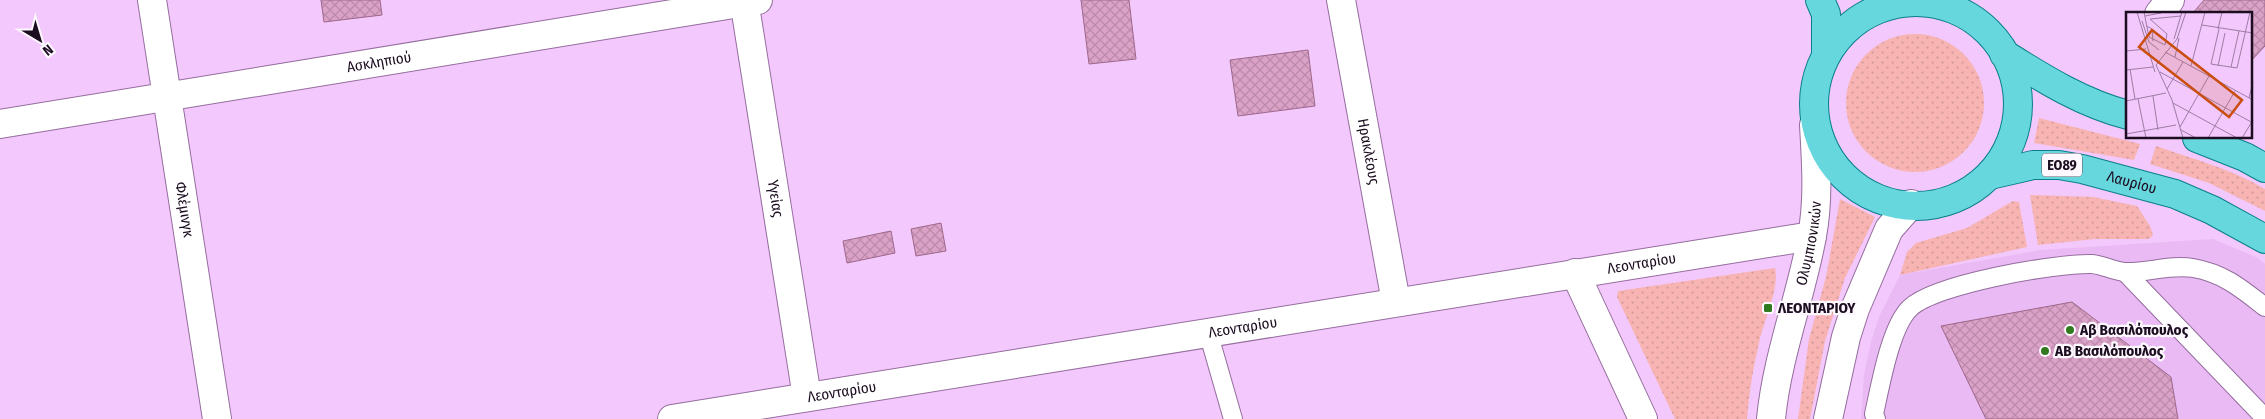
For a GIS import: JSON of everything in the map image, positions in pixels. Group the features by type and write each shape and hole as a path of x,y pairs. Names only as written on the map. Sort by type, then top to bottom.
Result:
{"main road":[{"name":"Λαυρίου","path":"1820,0 1826,14 1826,55"},
{"name":"Λαυρίου","path":"1912,3 1942,4 1979,25 2004,54 2016,76 2020,94 2020,117 2014,139 2005,156 1990,175 1961,194 1944,200 1911,204 1877,197 1847,178 1826,151 1814,125 1812,99 1820,67 1826,55 1860,19 1889,5 1912,3"},
{"name":"Λαυρίου","path":"2004,54 2072,95 2101,108 2126,114"},
{"path":"2200,139 2245,157 2265,168"},
{"name":"Λαυρίου","path":"1990,175 2033,165 2059,165 2091,171 2175,194 2212,210 2265,239"}],"street":[{"name":"Φλέμινγκ","path":"152,0 217,419"},
{"name":"Ηρακλέους","path":"1341,0 1396,302"},
{"path":"2161,12 2170,0"},
{"name":"Ασκληπιού","path":"0,124 748,1"},
{"name":"Υγείας","path":"748,1 807,397"},
{"name":"Ολυμπιονικών","path":"1771,419 1785,341 1812,236 1818,183 1814,125"},
{"path":"1828,419 1846,337 1855,309 1889,229 1911,204"},
{"name":"Λεονταρίου","path":"672,419 1812,236"},
{"path":"1575,273 1643,419"}],"lane":[{"path":"1876,419 1874,414 1890,346 1909,309 1926,297 1958,286 2047,268 2093,264 2125,272 2192,268 2230,279 2265,307"},
{"path":"2125,272 2265,418"},
{"path":"1208,332 1233,419"}],"shaded area":[{"path":"1915,34 1941,39 1964,54 1979,77 1984,103 1979,129 1964,152 1941,167 1915,172 1889,167 1866,152 1851,129 1846,103 1851,77 1866,54 1889,39"},
{"path":"2039,118 2140,144 2134,160 2034,143"},
{"path":"2156,146 2226,170 2265,189 2265,211 2209,183 2150,164"},
{"path":"2030,195 2093,197 2137,206 2150,226 2153,235 2149,239 2095,239 2038,245"},
{"path":"1840,199 1875,217 1845,278 1825,341 1810,419 1798,419 1809,339 1826,277"},
{"path":"2013,201 2019,202 2027,247 1900,275 1907,252 1916,243 1967,228"},
{"name":"Αβ Βασιλόπουλος","path":"2213,239 2258,258 2265,264 2265,419 1861,419 1864,375 1871,342 1879,317 1900,275 2041,250"},
{"path":"1775,268 1775,285 1753,371 1747,419 1675,419 1617,297 1618,291"}],"building":[{"path":"321,0 380,0 382,15 324,22"},
{"path":"1081,0 1129,0 1136,59 1089,64"},
{"path":"2204,0 2265,0 2265,46 2252,60 2252,12 2194,12"},
{"path":"1308,50 1315,106 1238,116 1230,60"},
{"path":"941,223 946,251 916,256 911,229"},
{"path":"891,231 895,253 847,263 843,241"},
{"name":"ΑΒ Βασιλόπουλος","path":"2072,302 2171,377 2178,419 1986,419 1941,326"}],"place":[{"name":"ΛΕΟΝΤΑΡΙΟΥ","path":"1768,308"},
{"name":"Αβ Βασιλόπουλος","path":"2070,330"},
{"name":"ΑΒ Βασιλόπουλος","path":"2045,351"}]}
